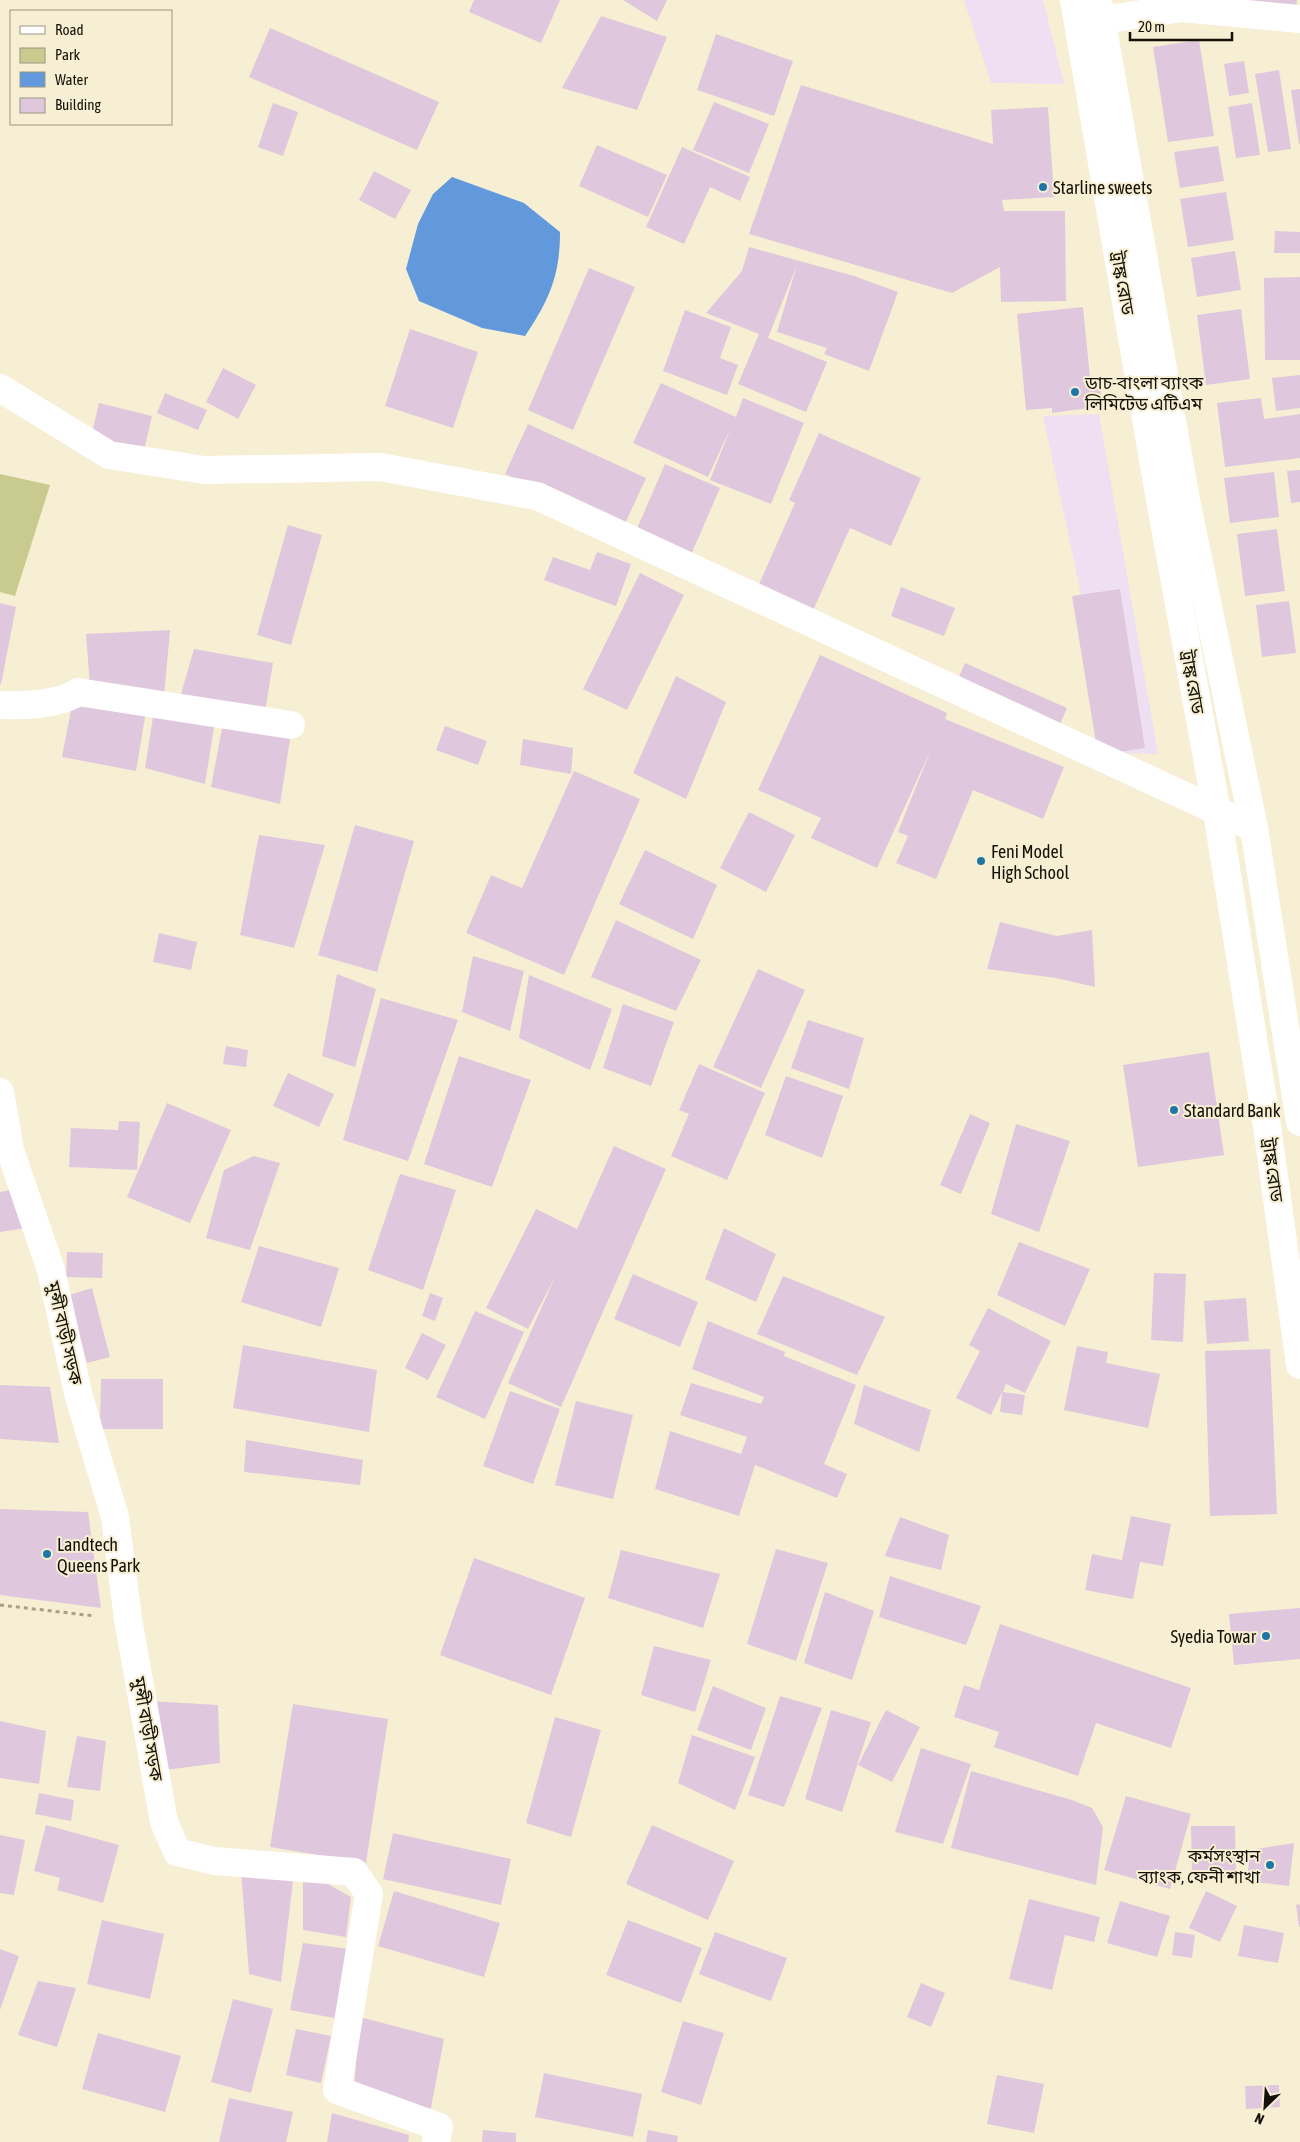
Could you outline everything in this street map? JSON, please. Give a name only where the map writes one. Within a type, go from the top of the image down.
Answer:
[{"type":"street","name":"ট্রাঙ্ক রোড","points":[[1074,0],[1161,506],[1217,812],[1267,1126],[1300,1365]]},
{"type":"street","points":[[1100,10],[1182,8],[1300,19]]},
{"type":"street","name":"ট্রাঙ্ক রোড","points":[[1100,10],[1186,500],[1254,828],[1300,1122]]},
{"type":"street","points":[[0,388],[109,455],[204,470],[380,467],[537,496],[1254,828]]},
{"type":"street","points":[[0,704],[20,706],[69,698],[78,692],[291,725]]},
{"type":"street","name":"মুন্সী বাড়ী সড়ক","points":[[0,1092],[10,1150],[51,1270],[79,1397],[115,1518],[128,1620],[164,1822],[176,1852],[214,1861],[354,1872],[369,1894],[337,2090],[439,2127],[436,2142]]},
{"type":"path","points":[[0,1605],[128,1620]]},
{"type":"shaded area","points":[[964,0],[1043,0],[1064,84],[991,83]]},
{"type":"shaded area","points":[[1099,414],[1158,754],[1115,753],[1043,416]]},
{"type":"green space","points":[[0,474],[50,485],[15,596],[0,592]]},
{"type":"water","points":[[452,177],[524,203],[560,232],[558,262],[552,287],[541,311],[525,336],[482,328],[419,301],[406,269],[418,224],[433,194]]},
{"type":"building","points":[[474,0],[560,0],[541,43],[469,12]]},
{"type":"building","points":[[623,0],[667,0],[657,21]]},
{"type":"building","points":[[1230,0],[1297,0],[1296,7]]},
{"type":"building","points":[[601,16],[667,37],[637,110],[562,88]]},
{"type":"building","points":[[270,28],[439,102],[417,150],[249,77]]},
{"type":"building","points":[[716,34],[793,61],[774,116],[697,90]]},
{"type":"building","points":[[1199,40],[1214,136],[1168,142],[1153,47]]},
{"type":"building","points":[[1244,61],[1249,93],[1229,96],[1224,64]]},
{"type":"building","points":[[1279,70],[1291,149],[1268,152],[1255,74]]},
{"type":"building","points":[[801,85],[993,144],[991,110],[1048,107],[1054,197],[1002,200],[1004,211],[1065,211],[1066,301],[1001,302],[1000,267],[952,293],[749,234]]},
{"type":"building","points":[[1300,89],[1300,144],[1299,144],[1291,90]]},
{"type":"building","points":[[714,102],[769,124],[749,173],[693,150]]},
{"type":"building","points":[[273,103],[298,112],[283,156],[258,147]]},
{"type":"building","points":[[1252,103],[1260,155],[1236,158],[1228,107]]},
{"type":"building","points":[[597,145],[667,175],[648,217],[579,186]]},
{"type":"building","points":[[1218,146],[1224,181],[1180,188],[1174,152]]},
{"type":"building","points":[[682,147],[750,177],[740,201],[710,187],[684,244],[646,227]]},
{"type":"building","points":[[374,171],[411,190],[395,219],[359,200]]},
{"type":"building","points":[[1226,192],[1234,240],[1188,247],[1180,199]]},
{"type":"building","points":[[1275,231],[1300,232],[1300,253],[1274,253]]},
{"type":"building","points":[[749,247],[854,276],[898,292],[869,371],[824,354],[827,348],[777,332],[797,265],[768,338],[827,362],[806,412],[738,384],[759,334],[706,313],[742,271]]},
{"type":"building","points":[[1235,251],[1241,290],[1197,297],[1191,258]]},
{"type":"building","points":[[589,268],[635,287],[573,430],[528,410]]},
{"type":"building","points":[[1300,277],[1300,360],[1265,360],[1264,278]]},
{"type":"building","points":[[1083,307],[1090,377],[1098,378],[1103,406],[1052,413],[1052,408],[1026,410],[1017,314]]},
{"type":"building","points":[[1241,309],[1250,379],[1206,385],[1197,315]]},
{"type":"building","points":[[685,310],[731,327],[720,358],[738,365],[727,395],[663,371]]},
{"type":"building","points":[[410,329],[478,352],[453,428],[385,406]]},
{"type":"building","points":[[223,368],[256,385],[238,419],[206,402]]},
{"type":"building","points":[[1300,375],[1300,408],[1276,411],[1272,378]]},
{"type":"building","points":[[661,383],[736,417],[743,398],[804,423],[771,504],[710,480],[731,427],[708,477],[633,443]]},
{"type":"building","points":[[165,393],[207,410],[198,430],[157,413]]},
{"type":"building","points":[[1261,398],[1264,419],[1300,414],[1300,458],[1225,467],[1217,403]]},
{"type":"building","points":[[99,403],[152,416],[144,450],[91,437]]},
{"type":"building","points":[[528,424],[646,478],[623,528],[505,474]]},
{"type":"building","points":[[819,433],[921,478],[891,546],[850,528],[811,615],[756,591],[795,503],[789,500]]},
{"type":"building","points":[[665,464],[720,488],[690,557],[635,533]]},
{"type":"building","points":[[1300,470],[1300,502],[1291,503],[1287,471]]},
{"type":"building","points":[[1274,472],[1279,517],[1230,523],[1224,478]]},
{"type":"building","points":[[288,525],[322,535],[291,645],[257,635]]},
{"type":"building","points":[[1277,529],[1285,591],[1245,596],[1237,534]]},
{"type":"building","points":[[597,552],[631,564],[616,606],[544,580],[553,557],[590,570]]},
{"type":"building","points":[[640,573],[684,595],[627,710],[583,689]]},
{"type":"building","points":[[901,587],[955,608],[944,636],[891,616]]},
{"type":"building","points":[[1120,589],[1145,748],[1098,755],[1072,596]]},
{"type":"building","points":[[1289,601],[1296,653],[1262,657],[1256,605]]},
{"type":"building","points":[[0,603],[16,607],[1,684],[0,684]]},
{"type":"building","points":[[170,630],[164,697],[90,686],[86,634]]},
{"type":"building","points":[[194,649],[273,663],[264,718],[179,701]]},
{"type":"building","points":[[820,655],[947,713],[945,719],[1064,767],[1043,819],[973,790],[936,879],[896,863],[908,836],[898,832],[931,749],[877,868],[811,838],[821,818],[758,790]]},
{"type":"building","points":[[965,663],[1067,708],[1057,731],[955,686]]},
{"type":"building","points":[[676,676],[726,702],[686,799],[633,773]]},
{"type":"building","points":[[72,705],[146,711],[136,771],[62,757]]},
{"type":"building","points":[[153,717],[214,727],[205,784],[145,768]]},
{"type":"building","points":[[224,718],[291,733],[280,804],[211,787]]},
{"type":"building","points":[[445,726],[487,741],[478,765],[436,750]]},
{"type":"building","points":[[523,739],[573,748],[571,774],[520,765]]},
{"type":"building","points":[[574,771],[640,799],[564,975],[466,933],[491,875],[522,888]]},
{"type":"building","points":[[749,812],[795,835],[766,892],[720,868]]},
{"type":"building","points":[[355,825],[414,841],[377,972],[318,955]]},
{"type":"building","points":[[259,835],[325,845],[294,948],[240,935]]},
{"type":"building","points":[[645,850],[717,885],[693,939],[619,904]]},
{"type":"building","points":[[616,920],[701,960],[676,1011],[591,977]]},
{"type":"building","points":[[1000,922],[1057,936],[1092,930],[1095,987],[1056,978],[987,969]]},
{"type":"building","points":[[159,933],[197,942],[191,970],[153,962]]},
{"type":"building","points":[[473,956],[524,971],[510,1031],[462,1012]]},
{"type":"building","points":[[758,969],[805,990],[761,1088],[713,1067]]},
{"type":"building","points":[[337,974],[376,989],[355,1067],[322,1056]]},
{"type":"building","points":[[529,975],[612,1009],[590,1070],[519,1038]]},
{"type":"building","points":[[381,998],[458,1020],[408,1161],[343,1140]]},
{"type":"building","points":[[623,1004],[674,1022],[651,1086],[603,1068]]},
{"type":"building","points":[[808,1020],[864,1038],[849,1089],[791,1068]]},
{"type":"building","points":[[226,1046],[248,1050],[246,1067],[223,1064]]},
{"type":"building","name":"Standard Bank","points":[[1209,1052],[1224,1155],[1138,1167],[1123,1065]]},
{"type":"building","points":[[459,1056],[531,1080],[492,1187],[424,1164]]},
{"type":"building","points":[[699,1064],[765,1093],[727,1180],[671,1156],[689,1114],[679,1110]]},
{"type":"building","points":[[288,1073],[334,1094],[319,1127],[273,1106]]},
{"type":"building","points":[[786,1076],[843,1096],[822,1158],[765,1135]]},
{"type":"building","points":[[167,1103],[231,1130],[190,1223],[127,1197]]},
{"type":"building","points":[[970,1114],[990,1123],[961,1194],[940,1185]]},
{"type":"building","points":[[119,1121],[140,1122],[137,1170],[69,1167],[71,1128],[118,1130]]},
{"type":"building","points":[[1016,1124],[1070,1141],[1039,1232],[991,1214]]},
{"type":"building","points":[[614,1146],[666,1169],[561,1407],[508,1383],[556,1275],[528,1329],[486,1308],[536,1209],[577,1229]]},
{"type":"building","points":[[254,1156],[280,1163],[250,1250],[206,1238],[224,1170]]},
{"type":"building","points":[[400,1174],[456,1190],[423,1290],[368,1270]]},
{"type":"building","points":[[14,1189],[27,1228],[0,1232],[0,1192]]},
{"type":"building","points":[[724,1228],[776,1254],[756,1302],[705,1279]]},
{"type":"building","points":[[1019,1242],[1090,1269],[1065,1326],[997,1295]]},
{"type":"building","points":[[259,1246],[339,1268],[321,1327],[241,1302]]},
{"type":"building","points":[[67,1252],[103,1253],[102,1278],[66,1277]]},
{"type":"building","points":[[1154,1273],[1186,1274],[1183,1342],[1151,1340]]},
{"type":"building","points":[[633,1274],[698,1302],[680,1347],[614,1319]]},
{"type":"building","points":[[783,1276],[885,1317],[857,1375],[757,1334]]},
{"type":"building","points":[[92,1288],[110,1357],[87,1363],[69,1295]]},
{"type":"building","points":[[430,1293],[443,1298],[435,1321],[422,1316]]},
{"type":"building","points":[[1246,1298],[1249,1341],[1207,1344],[1204,1301]]},
{"type":"building","points":[[988,1308],[1051,1341],[1025,1393],[1006,1384],[1003,1392],[1025,1395],[1022,1415],[1000,1412],[1002,1392],[991,1415],[956,1398],[980,1351],[969,1345]]},
{"type":"building","points":[[475,1311],[524,1332],[485,1419],[436,1397]]},
{"type":"building","points":[[708,1321],[785,1352],[784,1356],[856,1385],[824,1464],[847,1474],[837,1498],[755,1465],[739,1516],[655,1489],[670,1431],[741,1454],[747,1437],[680,1415],[691,1383],[761,1404],[764,1397],[692,1369]]},
{"type":"building","points":[[422,1333],[446,1345],[428,1380],[405,1368]]},
{"type":"building","points":[[243,1345],[377,1370],[369,1432],[233,1408]]},
{"type":"building","points":[[1077,1346],[1108,1352],[1106,1363],[1160,1374],[1148,1428],[1064,1410]]},
{"type":"building","points":[[1270,1349],[1277,1514],[1210,1516],[1205,1351]]},
{"type":"building","points":[[101,1379],[163,1379],[163,1429],[100,1429]]},
{"type":"building","points":[[0,1385],[50,1387],[59,1443],[0,1439]]},
{"type":"building","points":[[864,1385],[931,1410],[919,1452],[854,1424]]},
{"type":"building","points":[[510,1391],[560,1409],[533,1484],[483,1466]]},
{"type":"building","points":[[576,1401],[633,1415],[613,1499],[555,1485]]},
{"type":"building","points":[[246,1440],[363,1460],[360,1485],[244,1472]]},
{"type":"building","name":"Landtech Queens Park","points":[[0,1509],[88,1512],[101,1608],[0,1595]]},
{"type":"building","points":[[1131,1516],[1171,1524],[1163,1566],[1140,1562],[1133,1599],[1085,1590],[1092,1554],[1122,1560]]},
{"type":"building","points":[[900,1517],[949,1535],[941,1570],[885,1556]]},
{"type":"building","points":[[776,1549],[828,1563],[796,1661],[747,1644]]},
{"type":"building","points":[[621,1550],[720,1574],[703,1628],[608,1598]]},
{"type":"building","points":[[474,1558],[585,1598],[551,1695],[440,1655]]},
{"type":"building","points":[[890,1576],[981,1606],[966,1645],[879,1617]]},
{"type":"building","points":[[825,1592],[874,1611],[852,1680],[804,1663]]},
{"type":"building","name":"Syedia Towar","points":[[1300,1608],[1300,1659],[1234,1665],[1229,1614]]},
{"type":"building","points":[[1000,1624],[1191,1688],[1171,1748],[1096,1723],[1078,1776],[994,1747],[999,1732],[954,1717],[964,1685],[979,1690]]},
{"type":"building","points":[[654,1646],[711,1660],[695,1712],[641,1695]]},
{"type":"building","points":[[713,1686],[766,1708],[751,1750],[697,1730]]},
{"type":"building","points":[[780,1696],[822,1708],[784,1807],[748,1795]]},
{"type":"building","points":[[150,1701],[218,1705],[220,1763],[165,1770]]},
{"type":"building","points":[[293,1704],[388,1719],[366,1863],[270,1847]]},
{"type":"building","points":[[831,1710],[871,1722],[842,1812],[805,1799]]},
{"type":"building","points":[[886,1710],[920,1727],[892,1782],[858,1765]]},
{"type":"building","points":[[555,1717],[601,1730],[571,1837],[526,1823]]},
{"type":"building","points":[[0,1721],[46,1731],[39,1784],[0,1778]]},
{"type":"building","points":[[692,1735],[755,1757],[735,1810],[678,1783]]},
{"type":"building","points":[[77,1736],[106,1741],[100,1791],[67,1787]]},
{"type":"building","points":[[921,1748],[971,1764],[943,1844],[895,1832]]},
{"type":"building","points":[[971,1771],[1072,1800],[1092,1808],[1103,1827],[1096,1885],[951,1848]]},
{"type":"building","points":[[39,1793],[74,1800],[71,1821],[35,1814]]},
{"type":"building","points":[[1126,1796],[1191,1814],[1170,1889],[1104,1870]]},
{"type":"building","points":[[46,1825],[119,1845],[103,1903],[57,1890],[60,1878],[34,1871]]},
{"type":"building","points":[[652,1825],[734,1861],[708,1920],[626,1884]]},
{"type":"building","points":[[1191,1826],[1235,1826],[1236,1877],[1192,1877]]},
{"type":"building","points":[[393,1833],[511,1859],[501,1905],[383,1879]]},
{"type":"building","points":[[0,1835],[25,1840],[14,1895],[0,1893]]},
{"type":"building","name":"কর্মসংস্থান ব্যাংক, ফেনী শাখা","points":[[1294,1843],[1289,1886],[1247,1881],[1250,1850]]},
{"type":"building","points":[[241,1871],[293,1881],[281,1982],[249,1974]]},
{"type":"building","points":[[303,1882],[326,1883],[351,1897],[346,1937],[303,1930]]},
{"type":"building","points":[[394,1891],[500,1923],[484,1977],[378,1946]]},
{"type":"building","points":[[1206,1891],[1237,1906],[1220,1942],[1189,1928]]},
{"type":"building","points":[[1029,1899],[1100,1917],[1094,1942],[1065,1935],[1052,1990],[1009,1979]]},
{"type":"building","points":[[1120,1901],[1170,1916],[1157,1957],[1107,1943]]},
{"type":"building","points":[[1300,1904],[1300,1927],[1299,1927],[1296,1905]]},
{"type":"building","points":[[102,1920],[164,1934],[150,1999],[87,1984]]},
{"type":"building","points":[[628,1920],[702,1948],[681,2003],[606,1975]]},
{"type":"building","points":[[1244,1925],[1284,1933],[1278,1963],[1238,1956]]},
{"type":"building","points":[[715,1932],[787,1958],[771,2001],[699,1974]]},
{"type":"building","points":[[1175,1932],[1195,1935],[1192,1958],[1172,1955]]},
{"type":"building","points":[[303,1943],[349,1949],[340,2019],[290,2010]]},
{"type":"building","points":[[0,1949],[19,1956],[0,2010]]},
{"type":"building","points":[[38,1981],[76,1988],[57,2047],[18,2035]]},
{"type":"building","points":[[921,1983],[945,1993],[931,2027],[907,2017]]},
{"type":"building","points":[[233,1999],[273,2009],[251,2093],[211,2082]]},
{"type":"building","points":[[360,2017],[444,2039],[430,2113],[354,2088]]},
{"type":"building","points":[[683,2021],[724,2033],[701,2105],[661,2092]]},
{"type":"building","points":[[296,2029],[331,2036],[321,2083],[286,2075]]},
{"type":"building","points":[[98,2033],[181,2056],[165,2112],[82,2089]]},
{"type":"building","points":[[544,2073],[642,2094],[633,2137],[535,2117]]},
{"type":"building","points":[[997,2075],[1044,2084],[1034,2133],[987,2124]]},
{"type":"building","points":[[1279,2085],[1280,2107],[1246,2109],[1245,2086]]},
{"type":"building","points":[[229,2098],[293,2112],[286,2142],[219,2142]]},
{"type":"building","points":[[332,2113],[409,2135],[408,2142],[327,2142]]},
{"type":"building","points":[[483,2130],[516,2133],[516,2142],[482,2142]]},
{"type":"building","points":[[648,2130],[678,2136],[677,2142],[646,2142]]},
{"type":"place","name":"Starline sweets","points":[[1043,187]]},
{"type":"place","name":"ডাচ-বাংলা ব্যাংক লিমিটেড এটিএম","points":[[1075,392]]},
{"type":"place","name":"Feni Model High School","points":[[981,861]]},
{"type":"place","name":"Standard Bank","points":[[1174,1110]]},
{"type":"place","name":"Landtech Queens Park","points":[[47,1554]]},
{"type":"place","name":"Syedia Towar","points":[[1266,1636]]},
{"type":"place","name":"কর্মসংস্থান ব্যাংক, ফেনী শাখা","points":[[1270,1865]]}]
